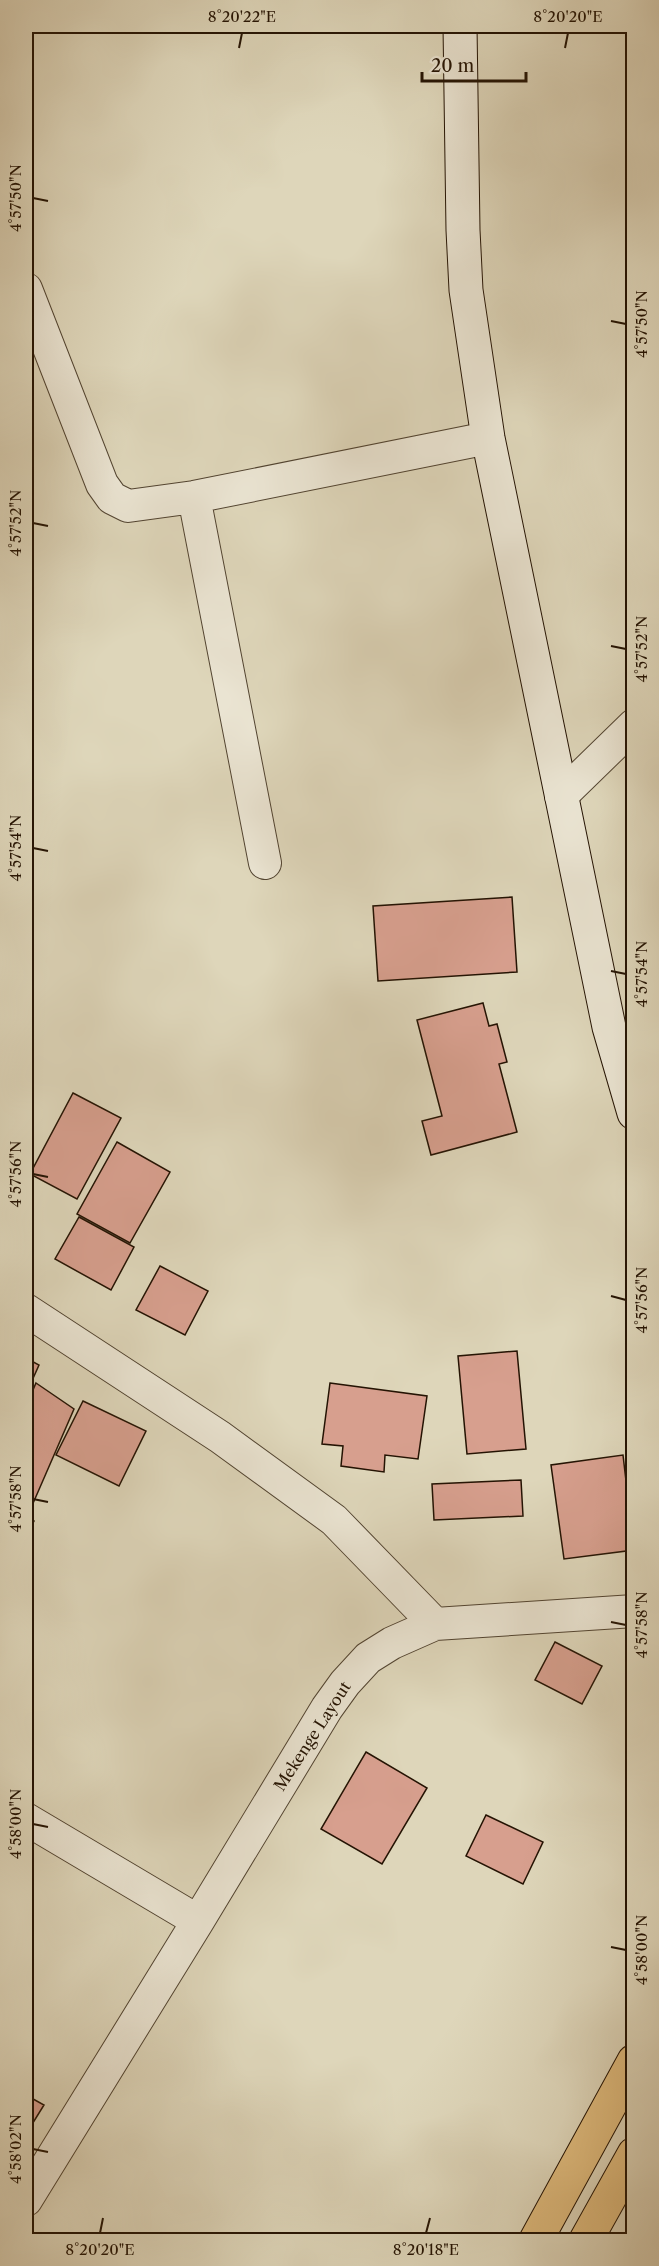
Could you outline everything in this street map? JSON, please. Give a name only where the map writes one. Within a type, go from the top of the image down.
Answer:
[{"type":"highway","points":[[536,2241],[633,2061]]},
{"type":"highway","points":[[586,2241],[633,2154]]},
{"type":"street","points":[[460,26],[465,270],[488,438],[609,1027],[633,1113]]},
{"type":"street","points":[[26,289],[102,484],[112,498],[128,506],[194,497],[488,438]]},
{"type":"street","points":[[194,497],[265,863]]},
{"type":"street","points":[[561,796],[633,725]]},
{"type":"street","points":[[26,1311],[220,1437],[334,1521],[435,1624],[633,1611]]},
{"type":"street","name":"Mekenge Layout","points":[[26,2200],[327,1708],[345,1683],[368,1658],[392,1643],[435,1624]]},
{"type":"street","points":[[26,1819],[198,1921]]},
{"type":"building","points":[[512,897],[517,972],[378,981],[373,906]]},
{"type":"building","points":[[483,1003],[489,1026],[497,1024],[507,1062],[499,1064],[517,1132],[431,1155],[422,1121],[442,1116],[417,1020]]},
{"type":"building","points":[[73,1093],[121,1118],[77,1199],[30,1174]]},
{"type":"building","points":[[117,1142],[170,1172],[130,1243],[77,1214]]},
{"type":"building","points":[[79,1217],[134,1247],[111,1290],[55,1259]]},
{"type":"building","points":[[160,1266],[208,1291],[185,1335],[136,1310]]},
{"type":"building","points":[[517,1351],[526,1449],[467,1454],[458,1356]]},
{"type":"building","points":[[26,1358],[39,1365],[26,1394]]},
{"type":"building","points":[[36,1383],[74,1409],[31,1508],[26,1505],[26,1406]]},
{"type":"building","points":[[330,1383],[427,1396],[418,1459],[385,1455],[384,1472],[341,1466],[343,1446],[322,1444]]},
{"type":"building","points":[[83,1401],[146,1431],[119,1486],[56,1455]]},
{"type":"building","points":[[623,1455],[634,1550],[564,1559],[551,1465]]},
{"type":"building","points":[[521,1480],[523,1516],[434,1520],[432,1484]]},
{"type":"building","points":[[26,1516],[34,1521],[26,1536]]},
{"type":"building","points":[[555,1642],[602,1666],[582,1704],[535,1680]]},
{"type":"building","points":[[366,1752],[427,1788],[382,1864],[321,1829]]},
{"type":"building","points":[[486,1815],[543,1842],[523,1884],[466,1856]]},
{"type":"building","points":[[26,2095],[44,2105],[26,2134]]}]
